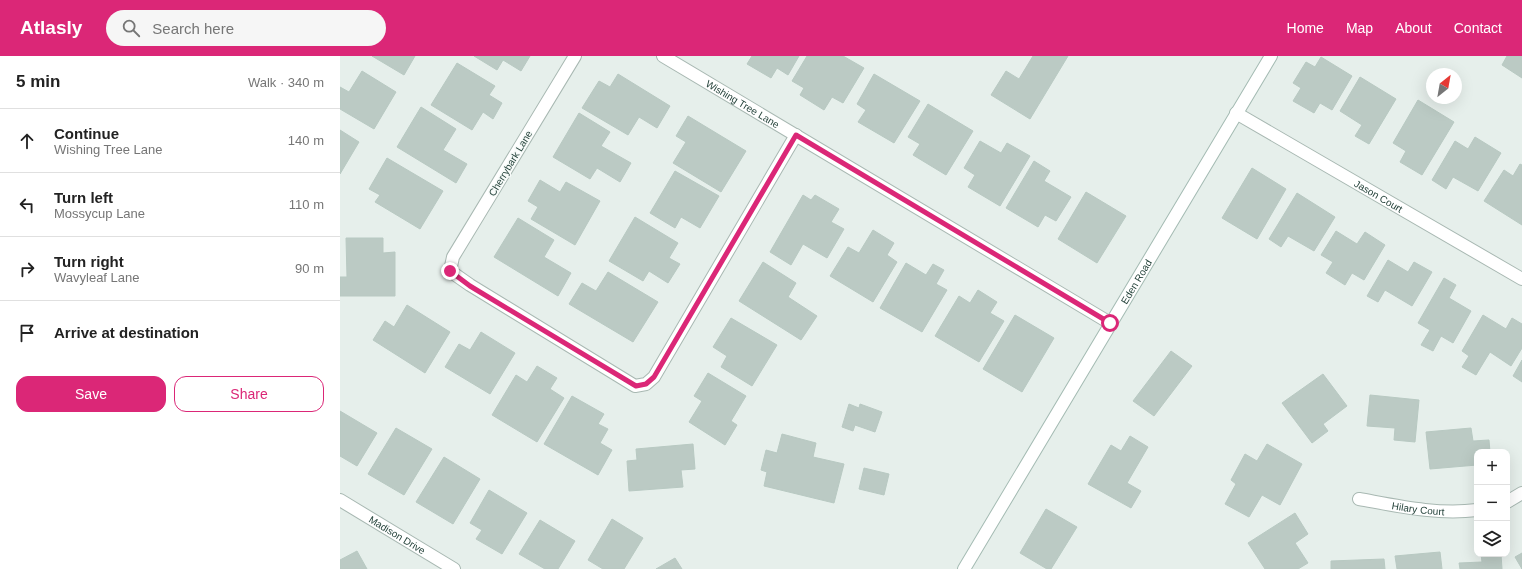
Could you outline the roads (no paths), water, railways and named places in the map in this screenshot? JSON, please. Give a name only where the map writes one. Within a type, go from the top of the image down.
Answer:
[{"type":"street","name":"Cherrybark Lane","points":[[575,56],[453,257],[450,271],[470,286],[636,386],[646,384],[654,377],[796,135]]},
{"type":"street","name":"Wishing Tree Lane","points":[[663,56],[1110,323]]},
{"type":"street","name":"Eden Road","points":[[964,569],[1270,56]]},
{"type":"street","name":"Jason Court","points":[[1236,113],[1522,279]]},
{"type":"street","points":[[1510,500],[1522,493]]},
{"type":"street","name":"Hilary Court","points":[[1359,499],[1433,512],[1474,510]]},
{"type":"street","name":"Madison Drive","points":[[340,500],[454,569]]}]
